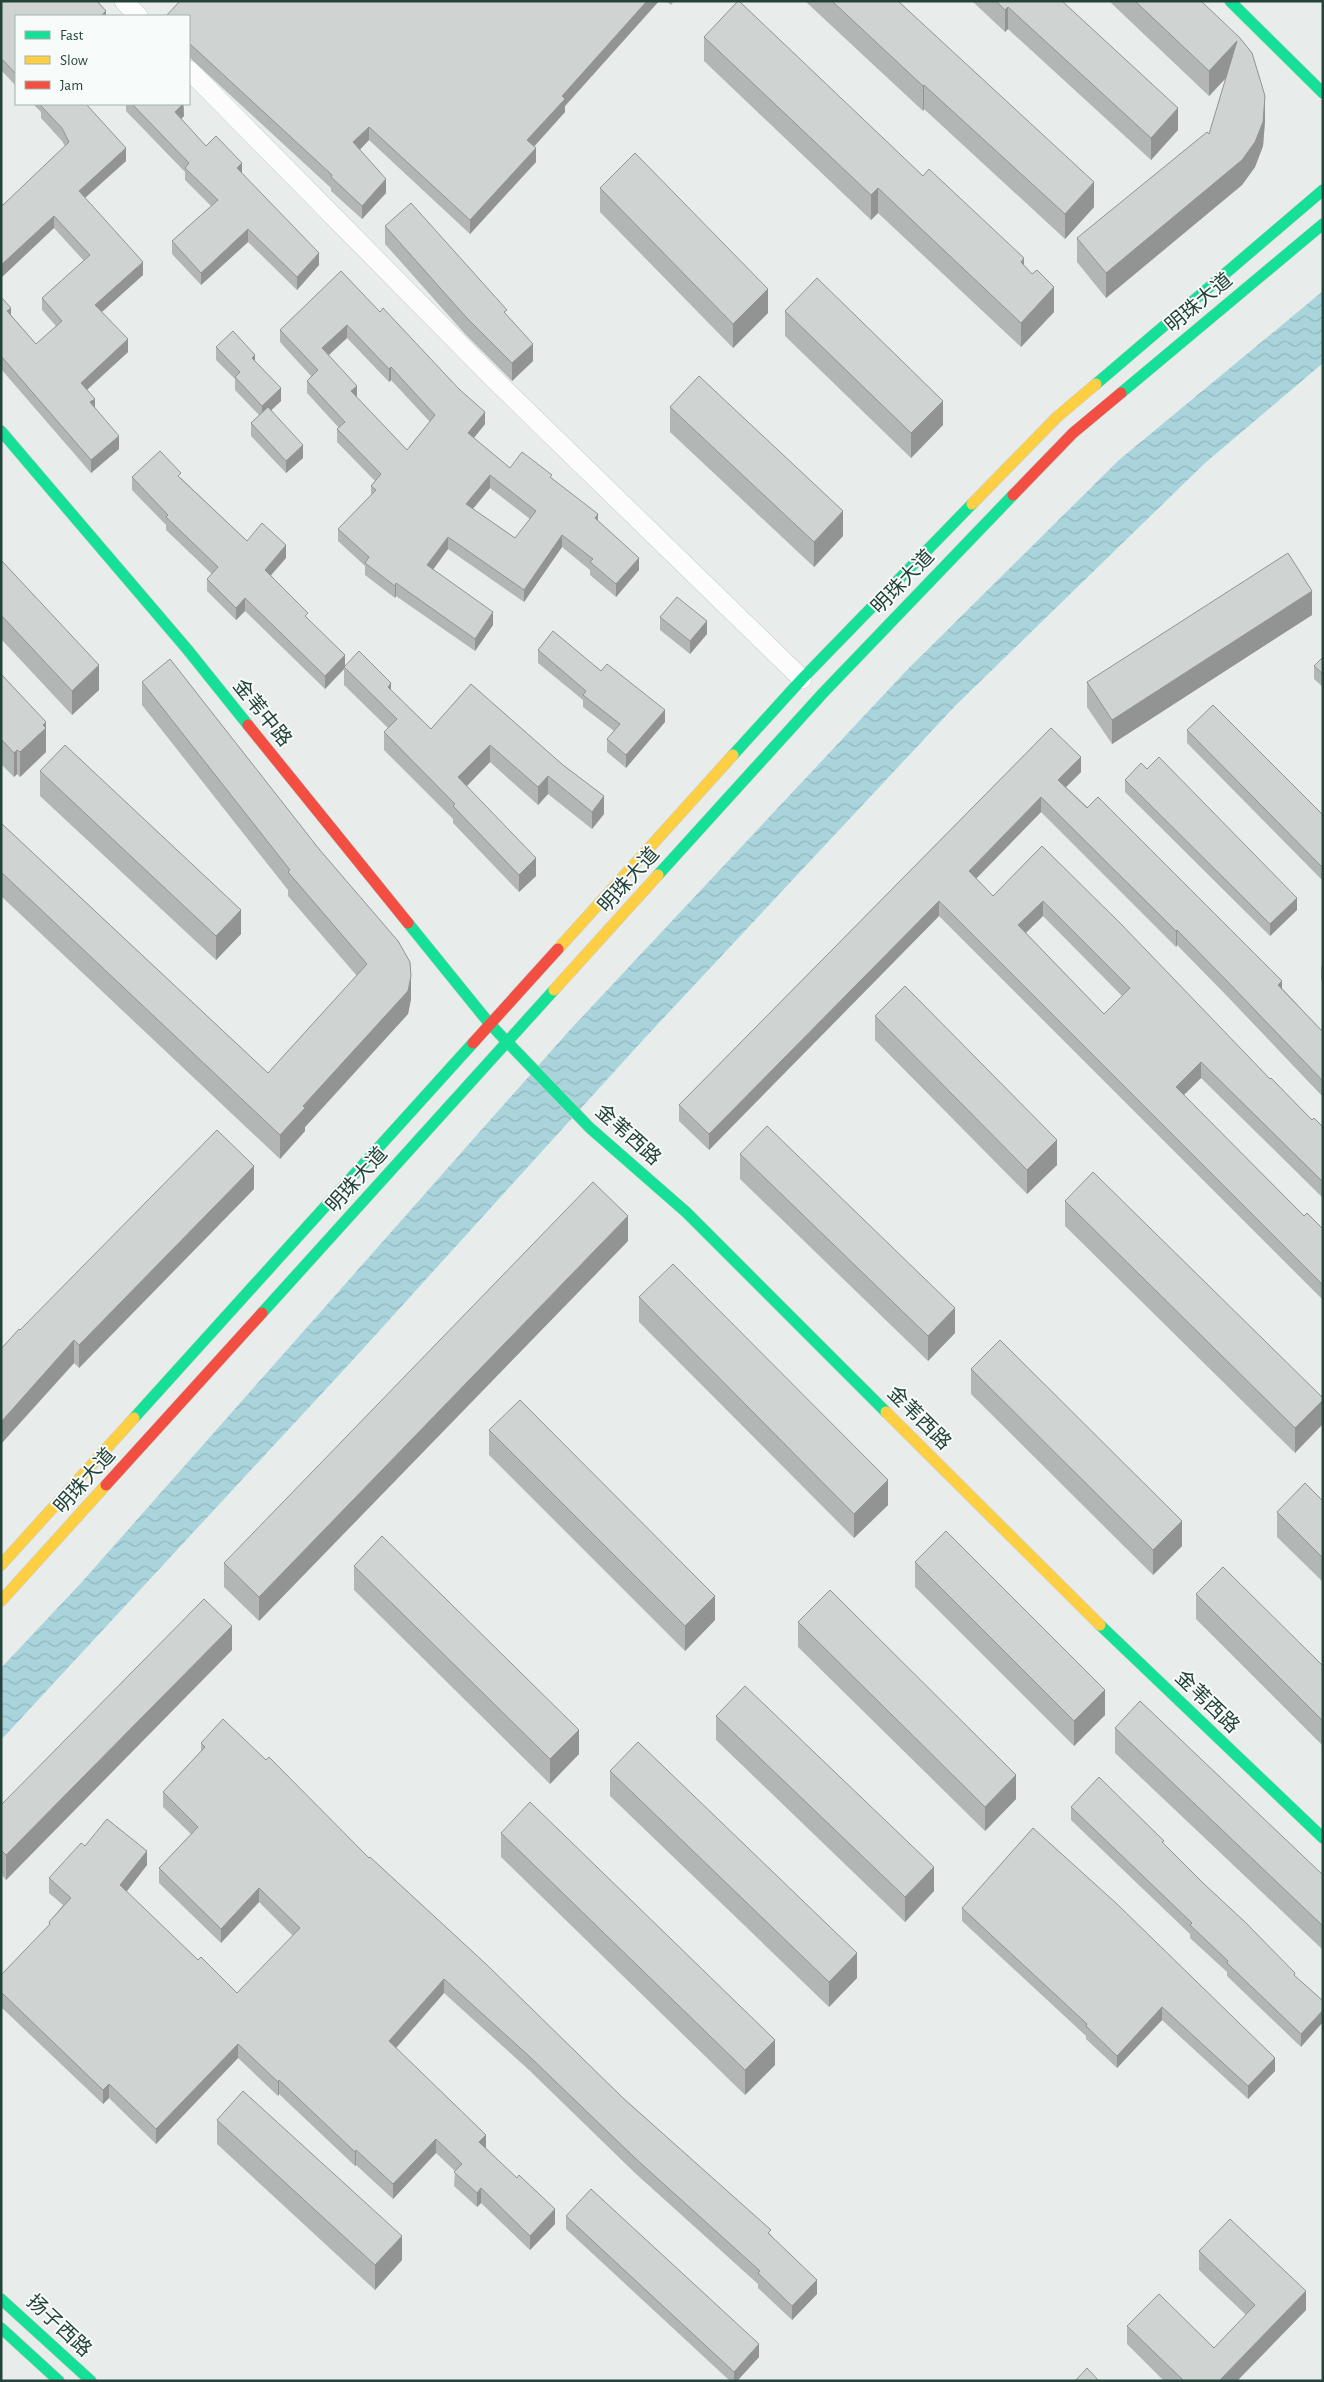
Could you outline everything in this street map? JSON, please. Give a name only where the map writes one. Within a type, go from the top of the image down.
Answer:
[{"type":"main road","points":[[1230,1],[1323,93]]},
{"type":"main road","name":"明珠大道","points":[[1,1565],[802,679],[1057,417],[1323,190]]},
{"type":"main road","name":"明珠大道","points":[[1,1601],[823,693],[1073,433],[1323,224]]},
{"type":"main road","name":"金苇中路","points":[[1,431],[186,649],[489,1024]]},
{"type":"main road","name":"金苇西路","points":[[489,1024],[590,1128],[686,1212],[1110,1635],[1323,1838]]},
{"type":"main road","name":"扬子西路","points":[[1,2298],[91,2381]]},
{"type":"main road","name":"扬子西路","points":[[1,2328],[59,2381]]},
{"type":"street","points":[[124,1],[137,15]]},
{"type":"street","points":[[190,71],[494,379],[802,679]]},
{"type":"water","points":[[1323,291],[1323,363],[1205,463],[956,705],[642,1041],[351,1362],[1,1740],[1,1668],[81,1583],[568,1032],[906,671],[1119,460]]},
{"type":"building","points":[[1,1],[97,1],[106,11],[102,15],[15,15],[15,73],[1,58]]},
{"type":"building","points":[[180,1],[647,1],[562,96],[565,99],[527,140],[536,148],[470,220],[369,127],[353,142],[386,179],[362,206],[331,177],[332,175],[190,44],[190,15],[167,15]]},
{"type":"building","points":[[738,1],[923,176],[929,169],[1024,258],[1021,262],[1032,274],[1037,270],[1054,287],[1021,323],[878,188],[871,195],[704,37]]},
{"type":"building","points":[[832,1],[898,1],[1094,182],[1065,214]]},
{"type":"building","points":[[996,1],[1062,1],[1178,108],[1151,138],[1008,7],[1005,10]]},
{"type":"building","points":[[1135,1],[1201,1],[1240,38],[1252,53],[1265,96],[1263,122],[1255,142],[1242,160],[1106,273],[1077,238],[1207,132],[1209,134],[1237,41],[1209,71]]},
{"type":"building","points":[[87,105],[126,148],[79,191],[143,262],[95,305],[128,339],[81,383],[95,399],[90,402],[119,436],[91,460],[1,356],[1,297],[11,308],[7,311],[36,344],[62,321],[42,298],[90,255],[54,216],[1,265],[1,203],[3,205],[69,142],[62,128],[41,106]]},
{"type":"building","points":[[133,105],[182,105],[175,112],[206,146],[216,136],[242,163],[237,168],[319,253],[297,277],[248,229],[201,273],[172,241],[218,200],[185,168],[189,163]]},
{"type":"building","points":[[635,153],[768,289],[733,324],[600,188]]},
{"type":"building","points":[[411,203],[507,310],[504,312],[533,344],[512,363],[466,317],[385,226]]},
{"type":"building","points":[[341,271],[380,312],[383,308],[459,389],[485,412],[468,433],[510,468],[522,452],[552,475],[550,477],[598,514],[595,518],[639,558],[616,584],[590,562],[593,559],[562,535],[524,590],[448,537],[427,565],[493,612],[475,639],[396,583],[395,586],[365,563],[369,557],[338,529],[376,490],[371,486],[381,474],[337,429],[345,422],[307,381],[318,370],[280,330]],"holes":[[[347,325],[389,369],[391,367],[435,415],[407,450],[351,391],[357,386],[322,348]],[[490,475],[536,511],[515,538],[466,504]]]},
{"type":"building","points":[[817,278],[943,401],[911,433],[785,311]]},
{"type":"building","points":[[233,331],[255,355],[252,358],[281,388],[262,406],[235,377],[240,372],[216,347]]},
{"type":"building","points":[[699,376],[843,511],[814,542],[670,407]]},
{"type":"building","points":[[268,407],[303,445],[286,461],[251,423]]},
{"type":"building","points":[[160,451],[181,473],[178,476],[247,541],[262,523],[286,545],[265,570],[308,613],[305,616],[345,655],[325,676],[245,598],[236,608],[207,579],[218,567],[166,517],[168,515],[132,477]]},
{"type":"building","points":[[1288,553],[1312,591],[1112,720],[1087,682]]},
{"type":"building","points":[[1,560],[99,665],[72,691],[1,615]]},
{"type":"building","points":[[677,597],[707,621],[690,641],[660,617]]},
{"type":"building","points":[[553,631],[601,671],[607,664],[665,710],[626,755],[607,739],[620,724],[583,695],[586,691],[538,650]]},
{"type":"building","points":[[359,651],[391,683],[388,687],[431,729],[471,684],[563,765],[604,796],[592,812],[548,776],[538,787],[490,745],[458,777],[536,858],[519,875],[453,806],[455,804],[384,732],[397,719],[344,667]]},
{"type":"building","points":[[1323,657],[1323,674],[1314,666]]},
{"type":"building","points":[[170,659],[319,849],[398,941],[410,962],[411,976],[408,991],[303,1106],[305,1108],[280,1135],[1,872],[1,823],[268,1073],[367,964],[288,872],[290,870],[142,682]]},
{"type":"building","points":[[1,674],[46,722],[43,725],[46,728],[20,752],[17,750],[14,753],[1,739]]},
{"type":"building","points":[[1213,705],[1323,815],[1323,868],[1187,730]]},
{"type":"building","points":[[1051,728],[1081,757],[1058,780],[1087,808],[1098,797],[1282,981],[1278,985],[1323,1032],[1323,1081],[1177,930],[1041,797],[969,871],[993,896],[1042,846],[1121,924],[1270,1079],[1312,1120],[1314,1118],[1323,1127],[1323,1182],[1201,1062],[1176,1087],[1304,1216],[1307,1213],[1323,1229],[1323,1285],[939,901],[709,1134],[679,1105]],"holes":[[[1043,901],[1130,988],[1104,1014],[1018,925]]]},
{"type":"building","points":[[65,745],[241,910],[216,936],[40,771]]},
{"type":"building","points":[[1159,757],[1297,898],[1270,924],[1125,780],[1141,763],[1147,769]]},
{"type":"building","points":[[905,986],[1057,1140],[1027,1170],[875,1016]]},
{"type":"building","points":[[767,1126],[955,1308],[928,1336],[740,1154]]},
{"type":"building","points":[[217,1130],[254,1166],[79,1345],[74,1340],[1,1422],[1,1349]]},
{"type":"building","points":[[1093,1172],[1323,1398],[1295,1428],[1065,1201]]},
{"type":"building","points":[[593,1182],[628,1216],[259,1597],[224,1563]]},
{"type":"building","points":[[673,1264],[888,1480],[854,1514],[639,1297]]},
{"type":"building","points":[[1000,1340],[1182,1521],[1153,1550],[971,1369]]},
{"type":"building","points":[[520,1400],[715,1596],[685,1626],[489,1430]]},
{"type":"building","points":[[1305,1483],[1323,1501],[1323,1558],[1277,1512]]},
{"type":"building","points":[[946,1531],[1105,1690],[1074,1721],[915,1562]]},
{"type":"building","points":[[382,1536],[579,1730],[550,1759],[354,1566]]},
{"type":"building","points":[[1223,1567],[1323,1666],[1323,1721],[1196,1594]]},
{"type":"building","points":[[830,1590],[1016,1775],[985,1807],[798,1622]]},
{"type":"building","points":[[204,1599],[232,1626],[6,1855],[1,1850],[1,1805]]},
{"type":"building","points":[[745,1686],[934,1867],[905,1897],[716,1716]]},
{"type":"building","points":[[1140,1701],[1323,1875],[1323,1926],[1115,1728]]},
{"type":"building","points":[[223,1719],[266,1760],[269,1757],[369,1858],[487,1965],[623,2098],[771,2230],[768,2233],[817,2280],[792,2306],[758,2273],[760,2271],[635,2158],[529,2056],[444,1979],[389,2041],[486,2135],[479,2142],[517,2178],[519,2175],[555,2209],[530,2236],[481,2188],[477,2193],[454,2172],[462,2164],[436,2139],[393,2184],[356,2150],[355,2152],[238,2044],[156,2129],[109,2084],[103,2090],[1,1992],[1,1975],[50,1924],[49,1922],[71,1898],[49,1878],[81,1843],[85,1846],[107,1819],[147,1851],[120,1885],[198,1960],[201,1957],[237,1993],[300,1928],[259,1888],[221,1929],[159,1868],[198,1827],[163,1792],[205,1747],[201,1743]]},
{"type":"building","points":[[638,1742],[857,1953],[829,1982],[610,1771]]},
{"type":"building","points":[[1099,1777],[1164,1841],[1162,1842],[1203,1883],[1245,1922],[1295,1973],[1294,1975],[1323,2001],[1323,2010],[1301,2034],[1227,1963],[1228,1961],[1190,1925],[1192,1923],[1071,1807]]},
{"type":"building","points":[[530,1802],[775,2040],[745,2070],[501,1833]]},
{"type":"building","points":[[1033,1828],[1117,1904],[1275,2058],[1248,2086],[1162,2007],[1117,2056],[1086,2026],[1087,2024],[962,1908]]},
{"type":"building","points":[[243,2091],[402,2236],[375,2265],[217,2120]]},
{"type":"building","points":[[591,2189],[759,2344],[734,2372],[566,2216]]},
{"type":"building","points":[[1230,2219],[1306,2291],[1219,2381],[1182,2381],[1127,2326],[1159,2294],[1214,2348],[1255,2305],[1199,2251]]},
{"type":"building","points":[[1087,2368],[1099,2381],[1075,2381]]},
{"type":"traffic: fast","points":[[1230,1],[1323,93]]},
{"type":"traffic: fast","points":[[1096,384],[1323,190]]},
{"type":"traffic: fast","points":[[1121,393],[1323,224]]},
{"type":"traffic: fast","points":[[1,431],[187,649],[248,725]]},
{"type":"traffic: fast","points":[[658,875],[823,693],[1013,495]]},
{"type":"traffic: fast","points":[[733,755],[802,679],[972,504]]},
{"type":"traffic: fast","points":[[408,923],[489,1023],[590,1128],[686,1212],[886,1412]]},
{"type":"traffic: fast","points":[[262,1313],[554,990]]},
{"type":"traffic: fast","points":[[134,1418],[473,1043]]},
{"type":"traffic: fast","points":[[1100,1625],[1323,1838]]},
{"type":"traffic: fast","points":[[1,2299],[91,2381]]},
{"type":"traffic: fast","points":[[1,2328],[59,2381]]},
{"type":"traffic: slow","points":[[972,504],[1057,417],[1096,384]]},
{"type":"traffic: slow","points":[[558,949],[733,755]]},
{"type":"traffic: slow","points":[[554,990],[658,875]]},
{"type":"traffic: slow","points":[[886,1412],[1100,1625]]},
{"type":"traffic: slow","points":[[1,1565],[134,1418]]},
{"type":"traffic: slow","points":[[1,1601],[106,1485]]},
{"type":"traffic: jam","points":[[1013,495],[1073,433],[1121,393]]},
{"type":"traffic: jam","points":[[248,725],[408,923]]},
{"type":"traffic: jam","points":[[473,1043],[558,949]]},
{"type":"traffic: jam","points":[[106,1485],[262,1313]]}]
